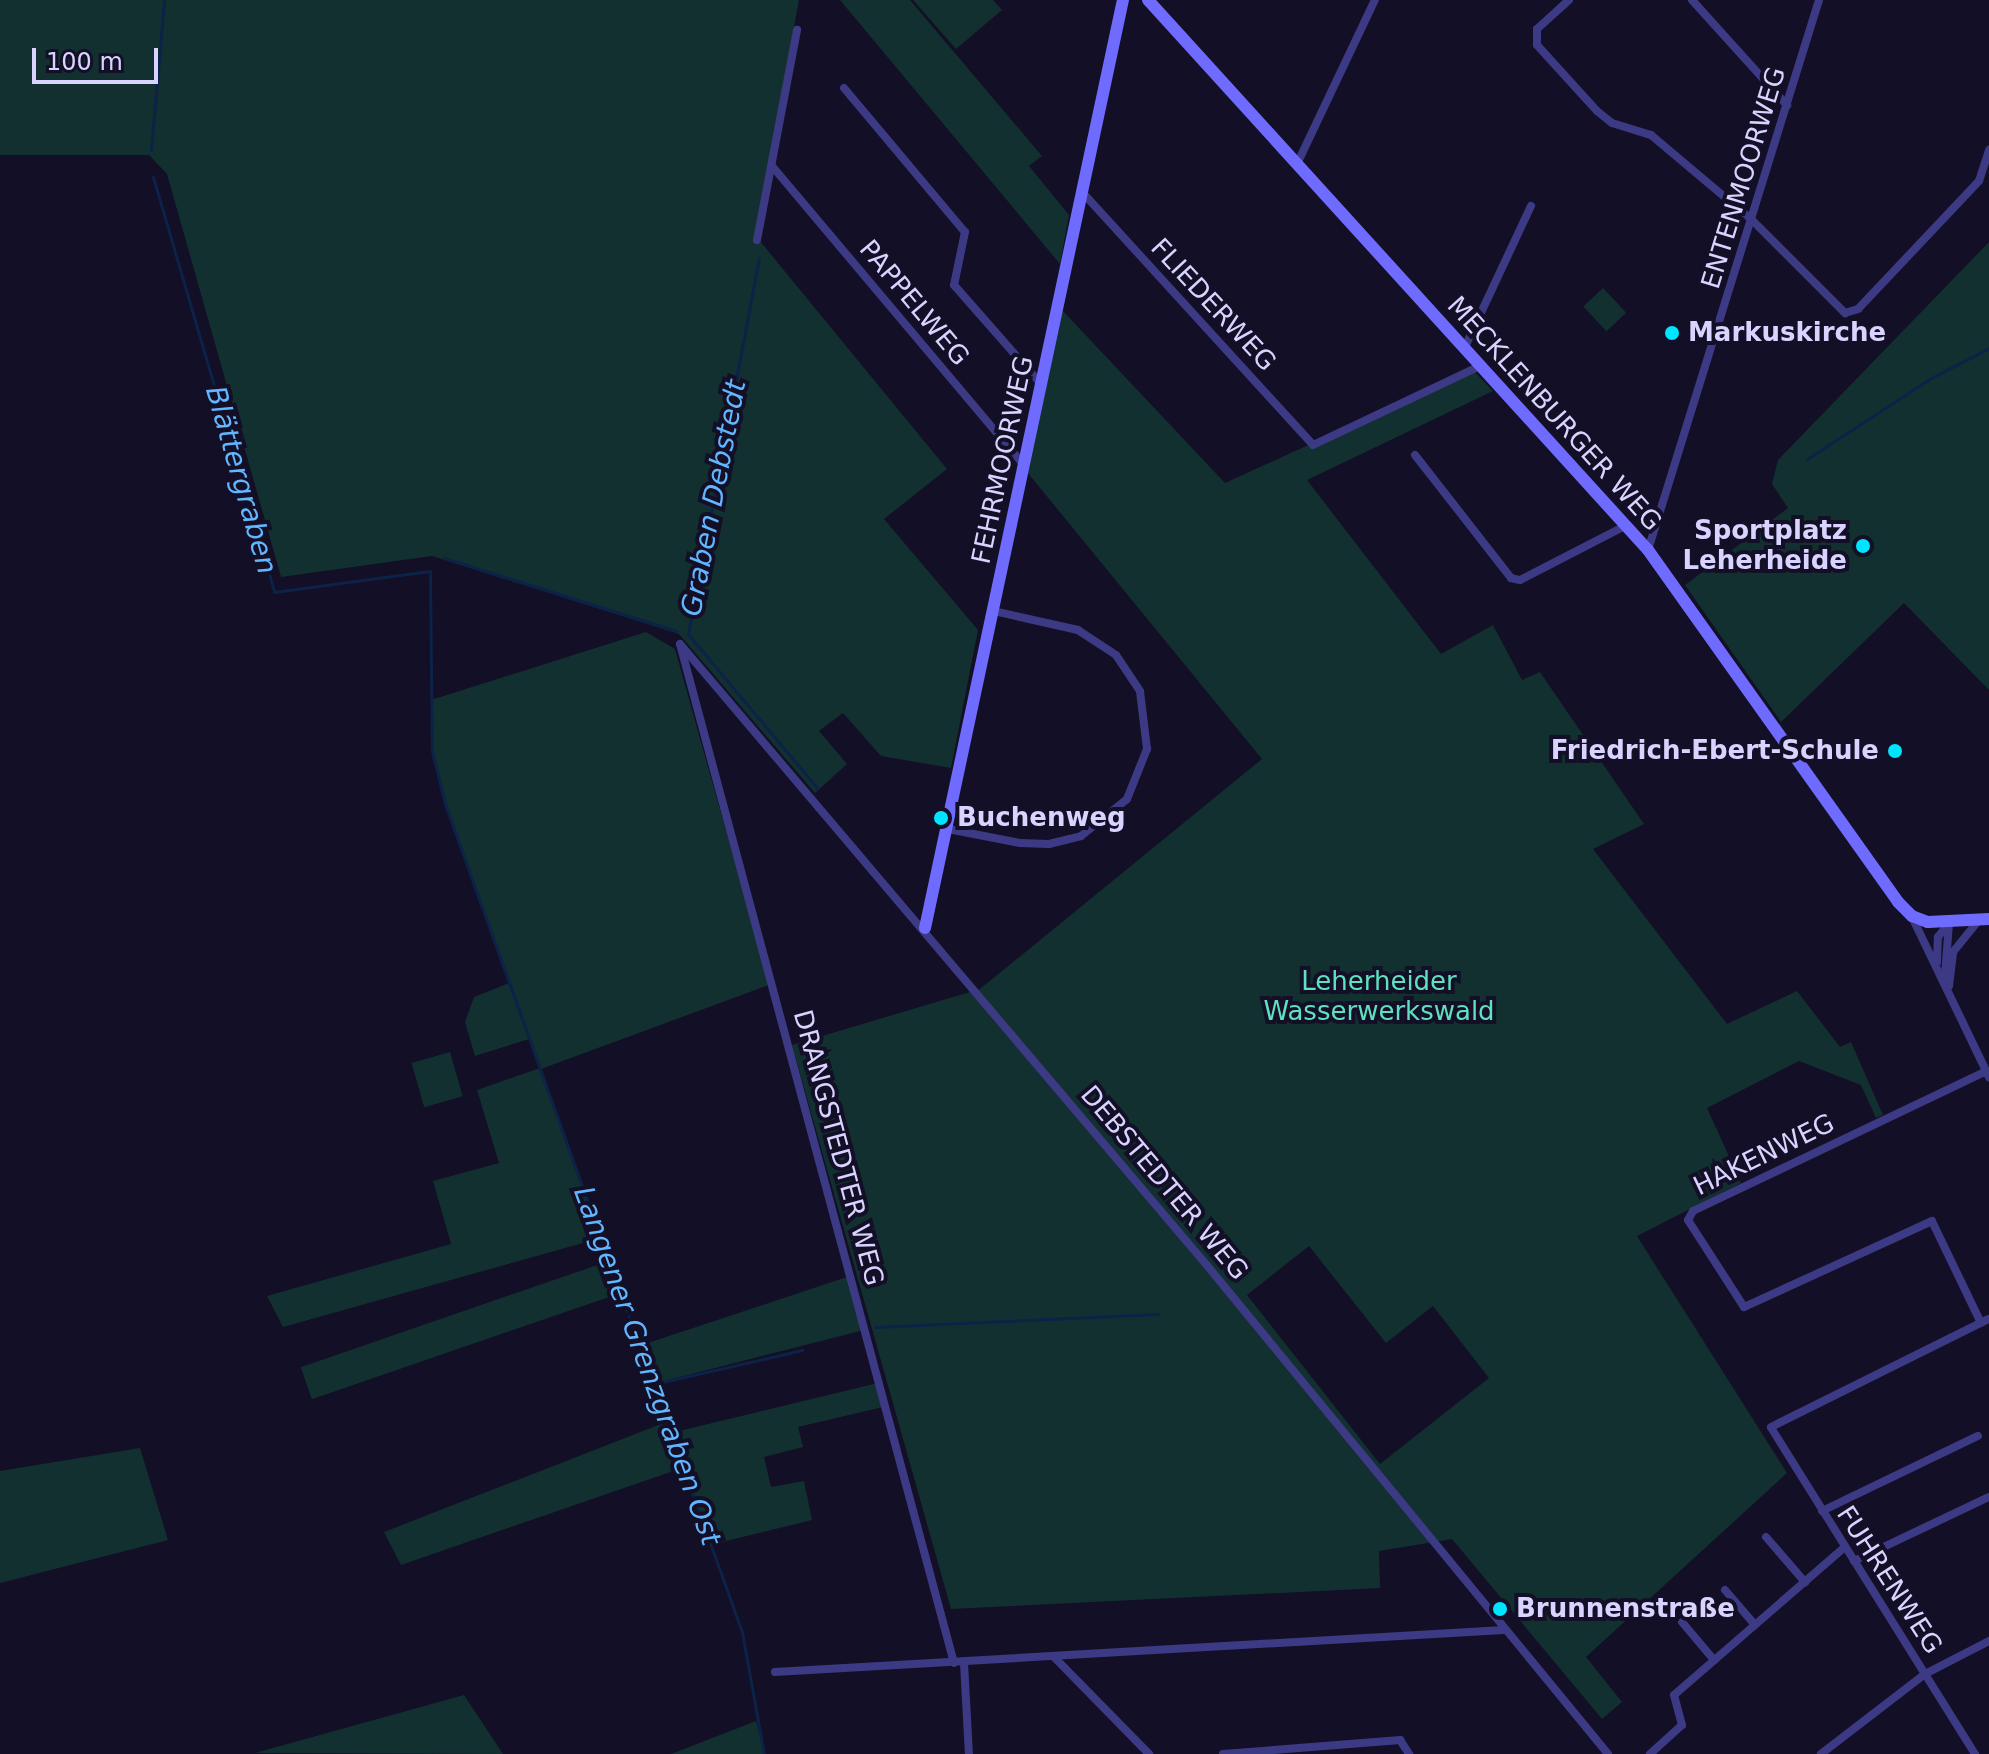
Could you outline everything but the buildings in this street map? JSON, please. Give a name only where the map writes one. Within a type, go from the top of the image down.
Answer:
[{"type":"street","name":"FEHRMOORWEG","points":[[925,928],[1123,0]]},
{"type":"street","name":"MECKLENBURGER WEG","points":[[1148,0],[1648,550],[1888,888],[1912,916],[1988,1074]]},
{"type":"street","points":[[1297,164],[1375,0]]},
{"type":"street","points":[[1569,0],[1537,29],[1537,45],[1597,111],[1612,123],[1651,135],[1752,220],[1840,311],[1850,313],[1981,178],[1989,150]]},
{"type":"street","points":[[1692,0],[1787,105]]},
{"type":"street","name":"ENTENMOORWEG","points":[[1648,550],[1819,0]]},
{"type":"street","points":[[757,240],[797,30]]},
{"type":"street","points":[[844,88],[965,232],[954,285],[1041,384]]},
{"type":"street","name":"PAPPELWEG","points":[[772,166],[1024,466]]},
{"type":"street","name":"FLIEDERWEG","points":[[1083,193],[1313,445],[1480,366]]},
{"type":"street","points":[[1464,349],[1531,206]]},
{"type":"street","points":[[1415,455],[1511,578],[1520,580],[1625,526]]},
{"type":"street","points":[[948,829],[1020,843],[1049,844],[1081,836],[1108,820],[1127,799],[1147,749],[1147,718],[1140,691],[1116,655],[1078,630],[994,611]]},
{"type":"street","name":"DEBSTEDTER WEG","points":[[680,644],[925,928],[1608,1754]]},
{"type":"street","name":"DRANGSTEDTER WEG","points":[[680,644],[954,1663]]},
{"type":"street","name":"MECKLENBURGER WEG","points":[[1888,888],[1949,923],[1943,945],[1949,991]]},
{"type":"street","points":[[1912,916],[1949,923],[1983,921]]},
{"type":"street","points":[[1949,991],[1953,952],[1983,921]]},
{"type":"street","points":[[1937,967],[1938,937],[1949,923]]},
{"type":"street","name":"HAKENWEG","points":[[1985,1321],[1932,1221],[1744,1307],[1688,1220],[1693,1211],[1988,1074]]},
{"type":"street","name":"FUHRENWEG","points":[[1975,1754],[1771,1427],[1778,1419],[1985,1321]]},
{"type":"street","points":[[1822,1511],[1978,1436]]},
{"type":"street","points":[[1854,1561],[1989,1497]]},
{"type":"street","points":[[1766,1537],[1805,1582]]},
{"type":"street","points":[[1650,1754],[1682,1725],[1674,1695],[1845,1547]]},
{"type":"street","points":[[1725,1590],[1755,1625]]},
{"type":"street","points":[[1682,1622],[1714,1660]]},
{"type":"street","points":[[775,1672],[1504,1630]]},
{"type":"street","points":[[1821,1754],[1925,1674],[1989,1641]]},
{"type":"street","points":[[1054,1657],[1149,1754]]},
{"type":"street","points":[[964,1663],[969,1754]]},
{"type":"street","points":[[1223,1754],[1400,1740],[1409,1754]]},
{"type":"green space","points":[[0,0],[799,0],[755,235],[947,469],[884,519],[978,630],[951,768],[881,756],[843,713],[819,731],[847,764],[815,793],[679,634],[432,556],[281,577],[167,174],[149,155],[0,155]]},
{"type":"green space","points":[[840,0],[910,0],[1042,156],[1029,166],[1069,215],[1060,264]]},
{"type":"green space","points":[[913,0],[993,0],[1002,10],[956,49]]},
{"type":"green space","name":"Sportplatz Leherheide","points":[[1989,242],[1989,690],[1904,603],[1781,722],[1685,585],[1788,508],[1772,484],[1778,460]]},
{"type":"green space","points":[[1603,288],[1626,313],[1606,331],[1583,306]]},
{"type":"green space","name":"Leherheider Wasserwerkswald","points":[[1062,310],[1225,483],[1473,370],[1493,391],[1307,480],[1441,654],[1493,625],[1522,680],[1540,672],[1644,824],[1593,849],[1727,1024],[1797,991],[1840,1047],[1851,1042],[1883,1115],[1876,1118],[1861,1085],[1799,1061],[1707,1108],[1741,1183],[1637,1236],[1787,1473],[1586,1657],[1622,1702],[1602,1719],[1452,1539],[1379,1551],[1380,1588],[951,1609],[792,1045],[980,989],[1262,759],[1027,472]],"holes":[[[1309,1246],[1386,1343],[1433,1306],[1489,1378],[1380,1464],[1247,1295]]]},
{"type":"green space","points":[[646,632],[675,649],[769,985],[541,1069],[601,1238],[283,1327],[267,1296],[451,1244],[433,1181],[499,1163],[477,1090],[540,1068],[529,1039],[475,1056],[465,1022],[474,997],[509,983],[445,804],[432,751],[431,700]]},
{"type":"green space","points":[[450,1052],[463,1096],[424,1107],[412,1063]]},
{"type":"green space","points":[[609,1261],[620,1293],[312,1399],[301,1367]]},
{"type":"green space","points":[[850,1276],[864,1330],[653,1384],[639,1346]]},
{"type":"green space","points":[[878,1383],[883,1407],[798,1427],[803,1447],[764,1457],[771,1487],[804,1481],[812,1520],[710,1545],[682,1468],[401,1565],[384,1532],[666,1422],[671,1433]]},
{"type":"green space","points":[[140,1448],[168,1540],[0,1583],[0,1471]]},
{"type":"green space","points":[[464,1695],[503,1754],[255,1753]]},
{"type":"green space","points":[[756,1721],[765,1754],[671,1754]]},
{"type":"waterway","name":"Blättergraben","points":[[151,150],[164,0]]},
{"type":"waterway","name":"Blättergraben","points":[[153,177],[274,592],[430,571],[432,751],[445,804],[742,1632],[764,1754]]},
{"type":"waterway","name":"Graben Debstedt","points":[[759,258],[688,634],[818,789]]},
{"type":"waterway","points":[[1807,459],[1933,377],[1989,348]]},
{"type":"waterway","name":"Graben Debstedt","points":[[444,558],[677,631]]},
{"type":"waterway","points":[[875,1327],[1159,1314]]},
{"type":"waterway","name":"Langener Grenzgraben Ost","points":[[654,1384],[802,1350]]},
{"type":"place","name":"Markuskirche","points":[[1672,333]]},
{"type":"place","name":"Sportplatz Leherheide","points":[[1863,546]]},
{"type":"place","name":"Friedrich-Ebert-Schule","points":[[1895,751]]},
{"type":"place","name":"Buchenweg","points":[[941,818]]},
{"type":"place","name":"Brunnenstraße","points":[[1500,1609]]}]
